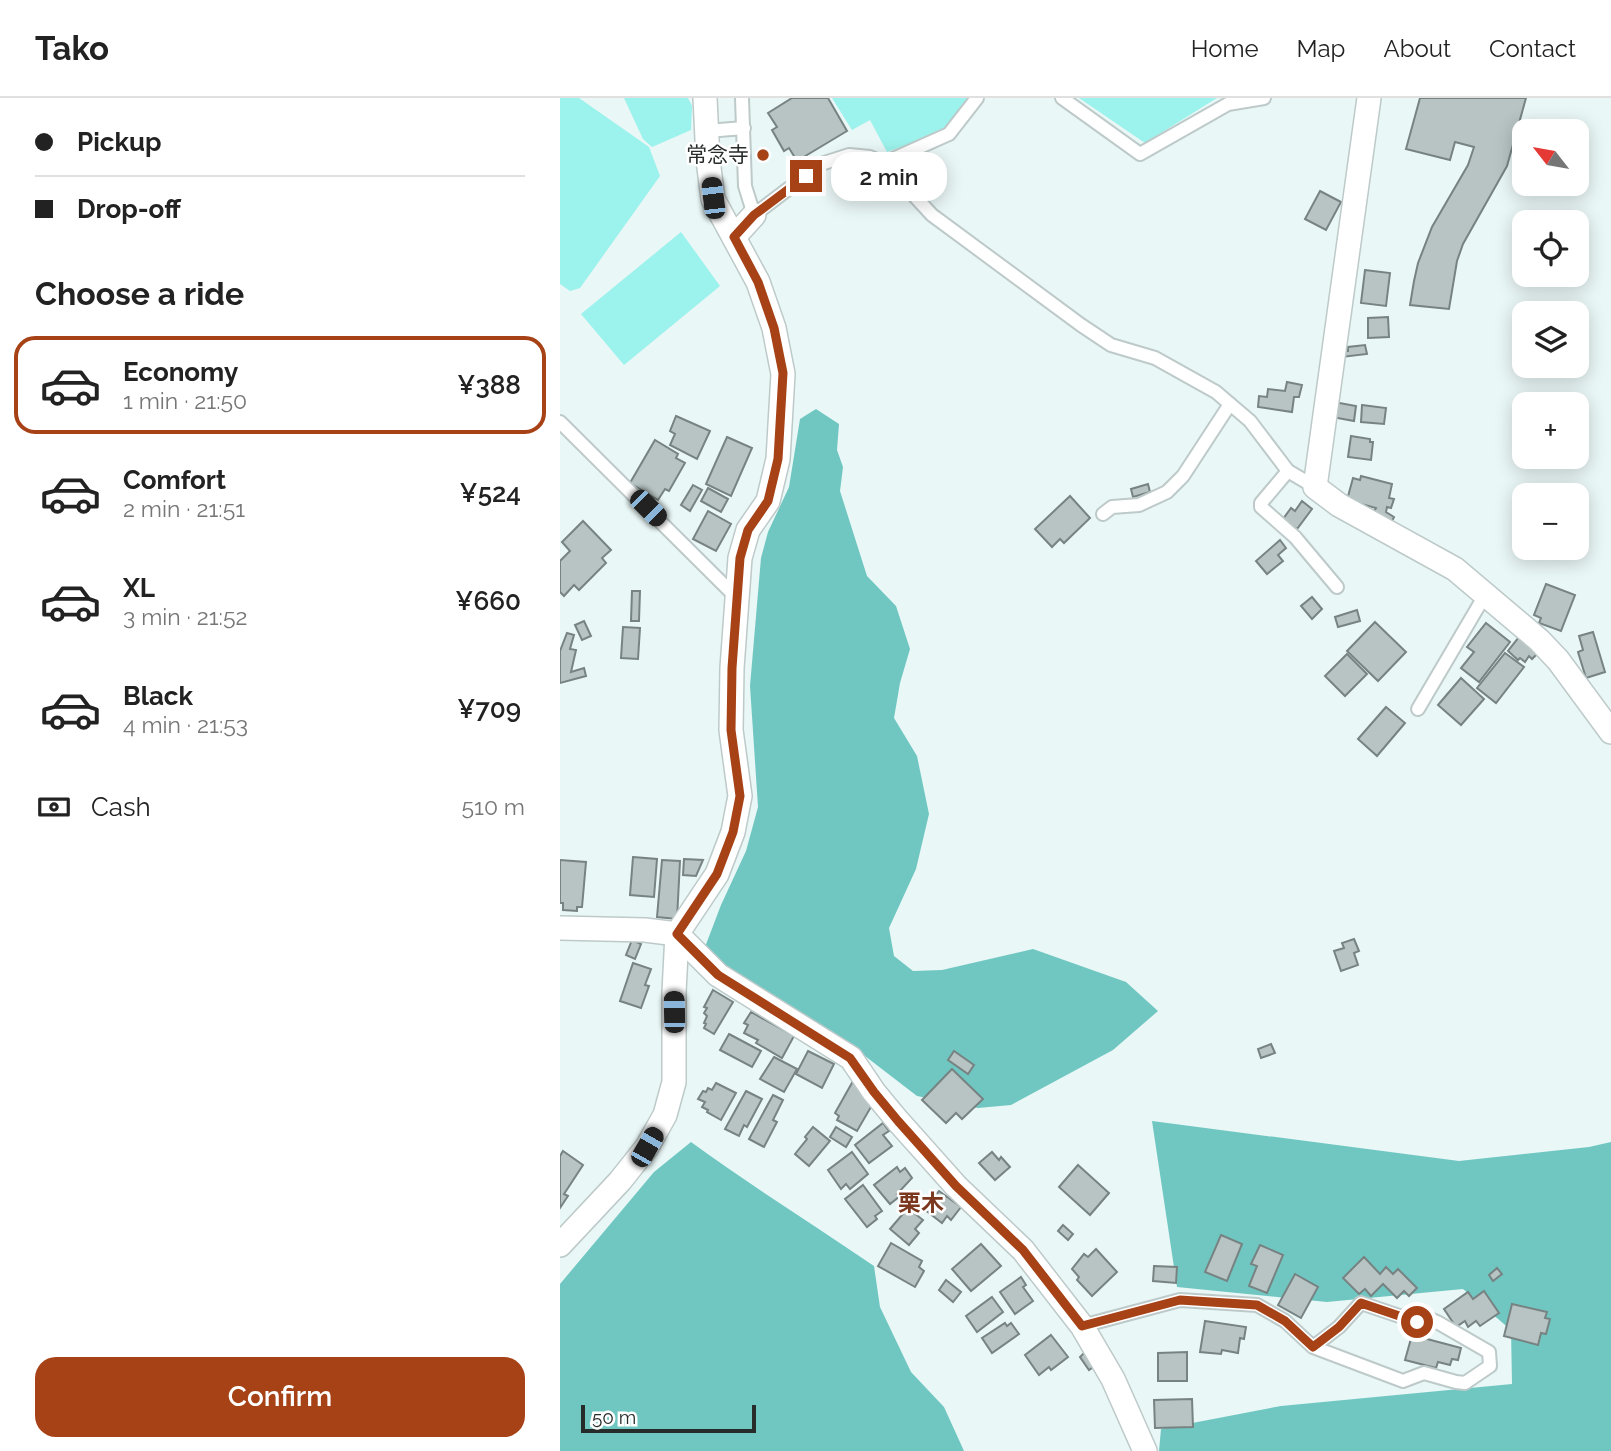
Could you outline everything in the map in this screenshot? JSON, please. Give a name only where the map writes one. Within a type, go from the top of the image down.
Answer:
[{"type":"street","points":[[560,1245],[620,1181],[647,1147],[665,1115],[674,1082],[677,934],[717,874],[733,832],[740,796],[731,730],[732,668],[740,558],[748,530],[768,501],[778,459],[783,373],[774,328],[758,282],[713,198],[705,98]]},
{"type":"street","points":[[1368,98],[1315,487],[1339,505],[1455,569],[1539,640],[1558,660],[1611,732]]},
{"type":"street","points":[[734,237],[754,215]]},
{"type":"street","points":[[560,928],[645,930],[677,934],[718,975],[850,1058],[898,1121],[956,1186],[1023,1250],[1082,1326],[1114,1379],[1145,1451]]},
{"type":"lane","points":[[742,98],[745,186],[754,215],[821,164],[849,155],[870,157],[884,163],[932,215],[1081,325],[1111,345],[1155,358],[1216,392],[1250,421],[1288,471],[1315,487]]},
{"type":"lane","points":[[884,163],[949,134],[977,98]]},
{"type":"lane","points":[[1062,98],[1140,154],[1228,104],[1264,98]]},
{"type":"lane","points":[[706,131],[744,128]]},
{"type":"lane","points":[[1103,514],[1112,507],[1139,505],[1167,492],[1182,476],[1230,404]]},
{"type":"lane","points":[[560,422],[737,598]]},
{"type":"lane","points":[[1288,471],[1261,503],[1261,508],[1295,537],[1337,587]]},
{"type":"lane","points":[[1418,709],[1485,595]]},
{"type":"lane","points":[[1082,1326],[1180,1300],[1257,1305],[1285,1321],[1313,1347],[1403,1381],[1424,1373],[1465,1382],[1490,1366],[1489,1352],[1437,1322],[1427,1318],[1417,1322],[1361,1303],[1339,1327],[1313,1347]]},
{"type":"shaded area","points":[[560,98],[579,98],[649,147],[660,176],[580,288],[570,291],[560,284]]},
{"type":"shaded area","points":[[624,98],[688,98],[692,106],[691,130],[652,147],[643,139]]},
{"type":"shaded area","points":[[832,98],[972,98],[955,122],[936,134],[887,152],[870,120],[852,130]]},
{"type":"shaded area","points":[[1079,98],[1217,98],[1145,143]]},
{"type":"shaded area","points":[[681,232],[720,286],[624,365],[581,314]]},
{"type":"shaded area","points":[[816,409],[839,424],[837,450],[843,467],[840,491],[867,576],[896,606],[910,649],[894,718],[917,756],[929,814],[916,869],[889,928],[894,956],[913,971],[942,970],[1033,949],[1126,982],[1158,1011],[1113,1050],[1011,1105],[978,1108],[917,1096],[852,1046],[738,980],[705,947],[746,851],[758,807],[750,686],[761,558],[768,532],[789,487],[800,419]]},
{"type":"shaded area","points":[[1152,1121],[1459,1161],[1589,1147],[1611,1142],[1611,1451],[1159,1451],[1161,1429],[1281,1406],[1512,1384],[1511,1330],[1463,1289],[1327,1302],[1177,1287]]},
{"type":"shaded area","points":[[691,1142],[874,1266],[880,1307],[911,1372],[944,1407],[964,1451],[560,1451],[560,1284],[654,1172]]},
{"type":"building","points":[[792,98],[828,98],[847,131],[797,161],[789,148],[784,151],[772,130],[777,127],[768,113]]},
{"type":"building","points":[[1420,98],[1526,98],[1520,119],[1512,119],[1512,148],[1507,166],[1463,244],[1457,261],[1449,309],[1410,305],[1418,263],[1432,227],[1468,165],[1474,147],[1455,142],[1450,160],[1406,149]]},
{"type":"building","points":[[1320,191],[1341,202],[1326,230],[1305,219]]},
{"type":"building","points":[[1365,270],[1390,273],[1386,306],[1361,303]]},
{"type":"building","points":[[1388,317],[1389,337],[1368,338],[1368,318]]},
{"type":"building","points":[[1365,345],[1367,354],[1342,357],[1341,351],[1348,351],[1348,347]]},
{"type":"building","points":[[1287,382],[1302,385],[1299,397],[1294,397],[1292,412],[1258,407],[1259,396],[1267,397],[1268,389],[1285,391]]},
{"type":"building","points":[[1334,402],[1356,406],[1354,421],[1332,417]]},
{"type":"building","points":[[1362,405],[1386,408],[1384,424],[1361,422]]},
{"type":"building","points":[[676,416],[710,431],[697,459],[670,445],[675,434],[670,431]]},
{"type":"building","points":[[1351,436],[1370,439],[1370,442],[1373,442],[1371,460],[1348,457]]},
{"type":"building","points":[[727,437],[752,448],[731,496],[706,484]]},
{"type":"building","points":[[655,440],[678,454],[676,458],[685,463],[669,491],[665,489],[658,500],[630,483]]},
{"type":"building","points":[[1361,476],[1392,484],[1389,498],[1394,499],[1391,508],[1387,507],[1386,512],[1394,517],[1391,523],[1373,513],[1376,508],[1347,500],[1353,478],[1360,480]]},
{"type":"building","points":[[1148,484],[1150,492],[1133,497],[1131,489]]},
{"type":"building","points":[[693,485],[702,490],[690,511],[681,505]]},
{"type":"building","points":[[708,488],[728,499],[721,512],[701,501]]},
{"type":"building","points":[[1070,496],[1090,518],[1064,543],[1060,539],[1052,547],[1035,529]]},
{"type":"building","points":[[1302,501],[1312,509],[1297,529],[1283,519],[1291,508],[1295,511]]},
{"type":"building","points":[[708,511],[731,524],[716,551],[693,539]]},
{"type":"building","points":[[583,521],[611,550],[602,558],[606,563],[579,590],[574,585],[564,596],[560,592],[560,561],[570,551],[562,542]]},
{"type":"building","points":[[1280,540],[1286,548],[1278,555],[1283,561],[1267,574],[1256,561]]},
{"type":"building","points":[[1546,584],[1575,595],[1561,631],[1539,623],[1541,618],[1534,615]]},
{"type":"building","points":[[632,591],[640,591],[639,621],[631,621]]},
{"type":"building","points":[[1312,597],[1322,609],[1312,619],[1301,606]]},
{"type":"building","points":[[1357,610],[1360,621],[1338,627],[1335,617]]},
{"type":"building","points":[[584,621],[591,636],[582,640],[575,625]]},
{"type":"building","points":[[1375,622],[1406,652],[1378,681],[1347,651]]},
{"type":"building","points":[[1486,623],[1510,642],[1479,682],[1461,668],[1474,652],[1467,647]]},
{"type":"building","points":[[623,627],[640,628],[638,659],[621,658]]},
{"type":"building","points":[[1593,632],[1605,672],[1586,678],[1578,652],[1583,650],[1579,636]]},
{"type":"building","points":[[567,633],[574,635],[570,649],[576,650],[571,672],[584,668],[586,676],[560,683],[560,651]]},
{"type":"building","points":[[1519,637],[1538,653],[1532,659],[1529,656],[1525,662],[1520,658],[1518,660],[1508,651]]},
{"type":"building","points":[[1505,653],[1524,667],[1496,703],[1477,688]]},
{"type":"building","points":[[1347,654],[1367,674],[1345,696],[1325,676]]},
{"type":"building","points":[[1461,678],[1484,699],[1461,725],[1438,705]]},
{"type":"building","points":[[1386,707],[1405,723],[1377,756],[1358,739]]},
{"type":"building","points":[[633,857],[657,859],[654,897],[630,895]]},
{"type":"building","points":[[684,859],[703,860],[696,876],[683,875]]},
{"type":"building","points":[[560,860],[586,862],[582,907],[577,907],[577,911],[563,910],[563,903],[560,903]]},
{"type":"building","points":[[662,860],[680,861],[677,919],[657,917]]},
{"type":"building","points":[[1354,939],[1359,951],[1354,953],[1358,965],[1341,971],[1334,951],[1344,948],[1342,943]]},
{"type":"building","points":[[632,940],[641,944],[635,959],[626,955]]},
{"type":"building","points":[[633,963],[651,969],[645,985],[649,986],[641,1008],[620,1001]]},
{"type":"building","points":[[713,990],[733,1002],[714,1034],[704,1028],[707,1016],[704,1013],[707,1008],[704,1007]]},
{"type":"building","points":[[751,1012],[794,1036],[782,1058],[744,1033],[748,1025],[744,1023]]},
{"type":"building","points":[[729,1034],[761,1051],[752,1067],[720,1050]]},
{"type":"building","points":[[1271,1044],[1275,1053],[1261,1058],[1258,1049]]},
{"type":"building","points":[[808,1051],[834,1064],[822,1088],[796,1074]]},
{"type":"building","points":[[954,1051],[974,1065],[968,1074],[948,1060]]},
{"type":"building","points":[[774,1057],[797,1069],[784,1092],[760,1079]]},
{"type":"building","points":[[952,1069],[983,1099],[962,1119],[956,1113],[946,1123],[922,1100]]},
{"type":"building","points":[[853,1081],[875,1100],[857,1131],[837,1120],[839,1116],[835,1113]]},
{"type":"building","points":[[716,1083],[736,1093],[721,1120],[707,1112],[708,1110],[702,1107],[705,1102],[698,1099],[703,1091],[706,1092],[708,1088],[712,1090]]},
{"type":"building","points":[[746,1091],[762,1099],[739,1136],[725,1129]]},
{"type":"building","points":[[773,1095],[783,1100],[773,1120],[777,1122],[764,1147],[749,1139]]},
{"type":"building","points":[[883,1123],[889,1131],[883,1135],[892,1146],[869,1163],[855,1145]]},
{"type":"building","points":[[813,1127],[830,1141],[809,1166],[795,1154]]},
{"type":"building","points":[[836,1127],[852,1137],[846,1147],[830,1137]]},
{"type":"building","points":[[563,1151],[583,1165],[564,1194],[568,1196],[560,1208],[560,1156]]},
{"type":"building","points":[[852,1152],[868,1174],[850,1189],[846,1184],[841,1189],[828,1170]]},
{"type":"building","points":[[992,1152],[1010,1167],[995,1180],[979,1163]]},
{"type":"building","points":[[1078,1165],[1109,1193],[1090,1215],[1059,1187]]},
{"type":"building","points":[[897,1167],[900,1172],[905,1168],[912,1178],[897,1194],[900,1196],[890,1204],[874,1185]]},
{"type":"building","points":[[863,1185],[882,1211],[867,1227],[845,1199]]},
{"type":"building","points":[[939,1191],[961,1207],[951,1220],[947,1216],[942,1223],[924,1209]]},
{"type":"building","points":[[908,1208],[923,1220],[915,1229],[919,1233],[909,1245],[890,1229]]},
{"type":"building","points":[[1063,1225],[1073,1234],[1068,1240],[1058,1231]]},
{"type":"building","points":[[1221,1235],[1242,1244],[1227,1281],[1205,1272]]},
{"type":"building","points":[[891,1243],[922,1261],[919,1267],[924,1271],[915,1287],[878,1266]]},
{"type":"building","points":[[981,1244],[1001,1266],[971,1291],[952,1269]]},
{"type":"building","points":[[1260,1245],[1283,1255],[1267,1293],[1249,1286],[1257,1266],[1251,1264]]},
{"type":"building","points":[[1096,1249],[1117,1272],[1092,1296],[1077,1280],[1079,1277],[1072,1269],[1084,1254],[1088,1257]]},
{"type":"building","points":[[1364,1257],[1380,1274],[1386,1267],[1393,1274],[1398,1269],[1417,1288],[1409,1296],[1404,1291],[1397,1298],[1383,1284],[1371,1296],[1365,1289],[1359,1294],[1343,1278]]},
{"type":"building","points":[[1154,1266],[1177,1267],[1176,1283],[1153,1281]]},
{"type":"building","points":[[1497,1268],[1502,1274],[1493,1281],[1489,1275]]},
{"type":"building","points":[[1295,1274],[1318,1287],[1301,1318],[1278,1305]]},
{"type":"building","points":[[1021,1277],[1026,1285],[1023,1287],[1033,1301],[1015,1314],[1000,1292]]},
{"type":"building","points":[[946,1280],[961,1292],[953,1302],[939,1290]]},
{"type":"building","points":[[1484,1291],[1499,1313],[1480,1326],[1476,1321],[1468,1327],[1465,1321],[1456,1327],[1444,1309],[1468,1292],[1473,1299]]},
{"type":"building","points":[[992,1297],[1003,1312],[977,1332],[966,1316]]},
{"type":"building","points":[[1512,1304],[1547,1312],[1545,1318],[1550,1319],[1546,1334],[1541,1333],[1538,1345],[1504,1336]]},
{"type":"building","points":[[1205,1321],[1246,1327],[1244,1339],[1240,1338],[1238,1353],[1222,1350],[1221,1354],[1200,1352]]},
{"type":"building","points":[[1005,1323],[1007,1326],[1011,1323],[1019,1334],[992,1353],[982,1338]]},
{"type":"building","points":[[1051,1335],[1068,1357],[1039,1375],[1025,1355]]},
{"type":"building","points":[[1412,1335],[1461,1348],[1458,1360],[1452,1359],[1450,1365],[1438,1362],[1436,1368],[1405,1360]]},
{"type":"building","points":[[1086,1351],[1096,1365],[1089,1370],[1080,1357]]},
{"type":"building","points":[[1187,1352],[1187,1381],[1158,1381],[1158,1353]]},
{"type":"building","points":[[1192,1399],[1193,1427],[1155,1428],[1154,1400]]},
{"type":"place","name":"常念寺","points":[[763,155]]},
{"type":"district","name":"栗木","points":[[921,1203]]},
{"type":"route","points":[[806,176],[754,215],[734,237],[758,282],[774,328],[783,373],[778,459],[768,501],[748,530],[740,558],[732,668],[731,730],[740,796],[733,832],[717,874],[677,934],[718,975],[850,1058],[898,1121],[956,1186],[1023,1250],[1082,1326],[1180,1300],[1257,1305],[1285,1321],[1313,1347],[1339,1327],[1361,1303],[1417,1322]]}]
